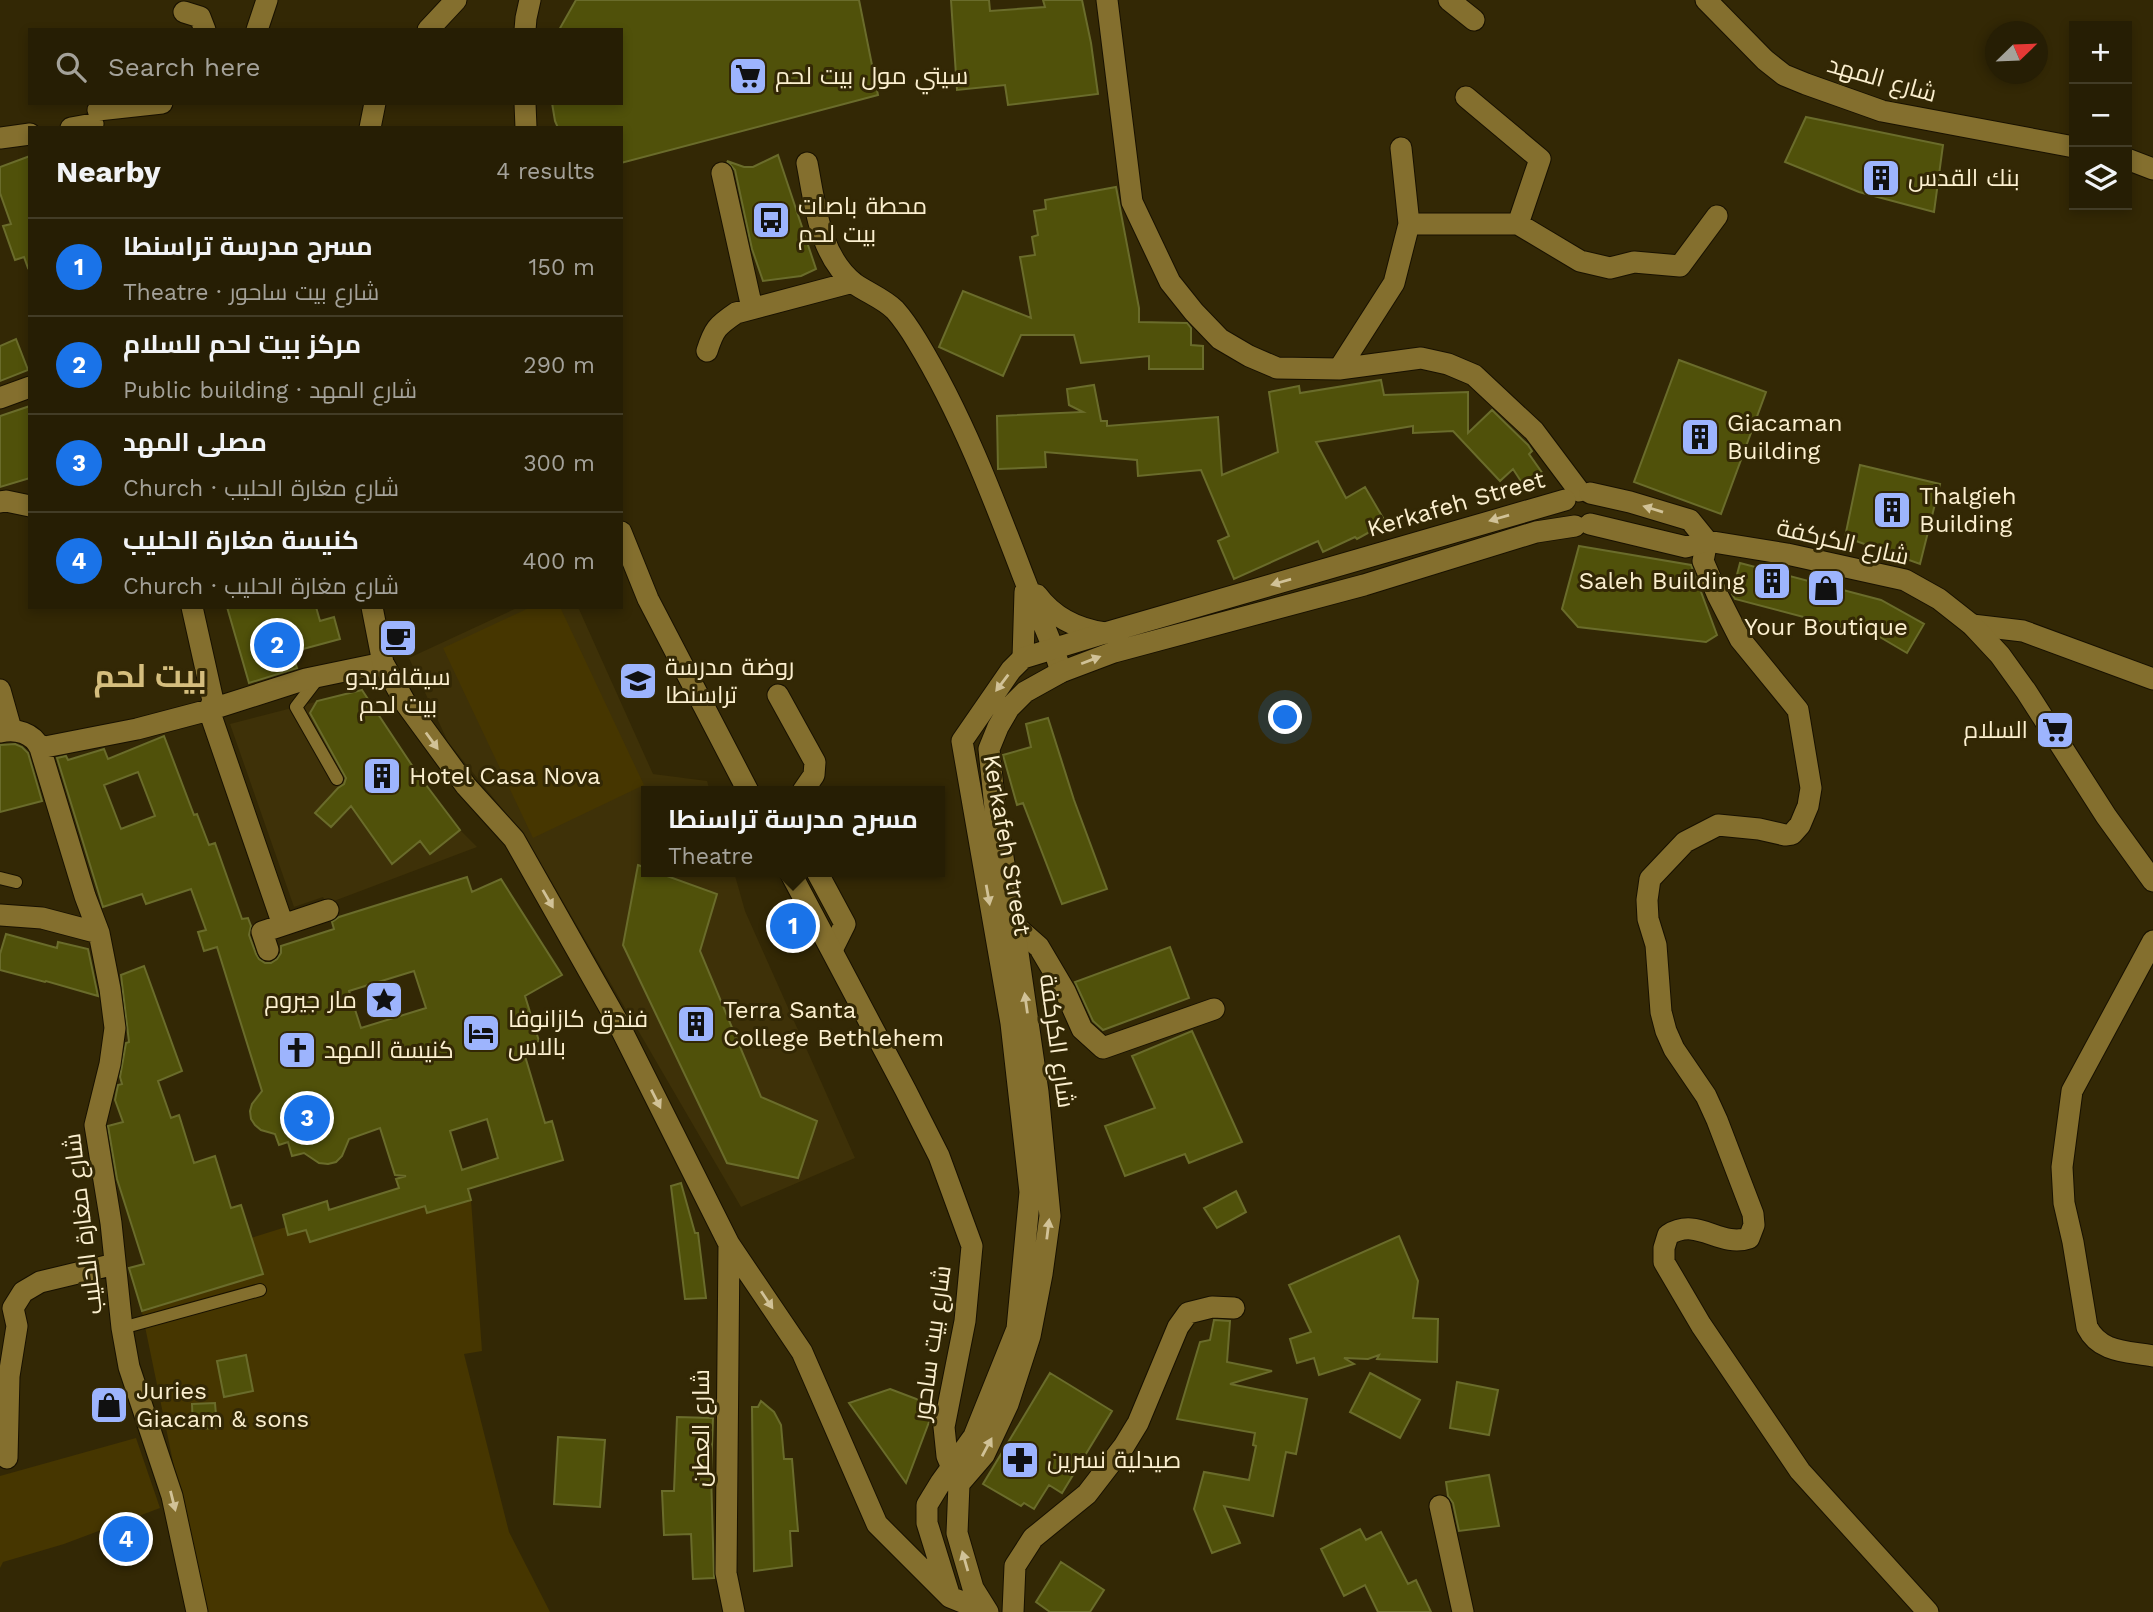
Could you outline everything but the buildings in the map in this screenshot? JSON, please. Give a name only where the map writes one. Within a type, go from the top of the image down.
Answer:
[{"type":"street","points":[[258,28],[267,0]]},
{"type":"street","points":[[430,28],[456,0]]},
{"type":"street","points":[[526,28],[530,0]]},
{"type":"street","points":[[1107,0],[1132,202],[1170,282],[1194,312],[1220,339],[1277,368],[1339,369],[1421,358],[1448,363],[1474,375],[1534,431],[1578,494],[1597,501],[1597,516],[1582,525],[1566,519],[1562,510],[1578,494]]},
{"type":"street","points":[[1449,0],[1474,20]]},
{"type":"street","name":"شارع المهد","points":[[1706,0],[1765,60],[1795,80],[1882,111],[2069,146]]},
{"type":"street","points":[[184,12],[200,17],[204,28]]},
{"type":"street","points":[[1466,97],[1540,159],[1518,224]]},
{"type":"street","points":[[75,126],[94,116],[152,105]]},
{"type":"street","points":[[370,126],[375,105]]},
{"type":"street","points":[[525,105],[526,126]]},
{"type":"street","points":[[0,138],[28,134]]},
{"type":"street","points":[[1339,369],[1394,283],[1409,224],[1401,148]]},
{"type":"street","points":[[2132,161],[2153,169]]},
{"type":"street","points":[[807,163],[821,231],[831,254],[853,282],[894,310],[915,338],[954,409],[1007,530],[1025,580],[1055,648],[1061,672]]},
{"type":"street","points":[[722,173],[752,308]]},
{"type":"street","points":[[1409,224],[1518,224],[1580,261],[1610,268],[1634,262],[1680,266],[1717,216]]},
{"type":"street","points":[[707,351],[712,333],[736,313],[853,282]]},
{"type":"street","points":[[0,398],[28,388]]},
{"type":"street","points":[[1578,494],[1630,502],[1690,520],[1707,541],[1703,561],[1740,639],[1798,710],[1811,788],[1808,806],[1800,825],[1792,834],[1718,825],[1685,842],[1650,879],[1648,919],[1656,946],[1658,992],[1663,1021],[1674,1048],[1706,1097],[1717,1120],[1753,1214],[1754,1225],[1749,1238],[1740,1241],[1730,1241],[1694,1228],[1681,1229],[1668,1235],[1664,1262],[1701,1325],[1800,1471],[1928,1612]]},
{"type":"street","name":"Kerkafeh Street","points":[[1004,925],[962,741],[1023,658],[1578,494]]},
{"type":"street","points":[[0,502],[28,506]]},
{"type":"street","name":"شارع الكركفة","points":[[956,1485],[984,1455],[1008,1404],[1030,1336],[1050,1216],[1038,1092],[1004,925],[989,749],[1009,708],[1025,692],[1061,672],[1114,652],[1364,585],[1535,532],[1582,525],[1686,547],[1707,541],[1787,554],[1905,580],[1939,598],[1972,625],[2000,655],[2026,691],[2106,816],[2153,881]]},
{"type":"street","points":[[623,537],[648,599],[745,786]]},
{"type":"street","points":[[1025,580],[1043,604],[1058,616],[1086,630],[1105,633]]},
{"type":"street","points":[[1023,658],[1025,580]]},
{"type":"street","points":[[192,609],[213,701],[209,710],[284,925]]},
{"type":"street","points":[[372,609],[383,663],[405,704],[466,786],[514,839],[616,1019],[729,1244],[802,1352],[877,1524],[950,1597],[987,1612]]},
{"type":"street","points":[[1972,625],[2023,631],[2153,679]]},
{"type":"street","points":[[0,690],[6,731],[36,739],[40,748],[137,729],[209,710],[306,679],[383,663]]},
{"type":"street","points":[[778,695],[815,762],[814,775],[806,786]]},
{"type":"street","name":"شارع مغارة الحليب","points":[[40,748],[99,933],[110,989],[115,1028],[110,1064],[95,1125],[122,1328],[129,1367],[172,1496],[197,1612]]},
{"type":"street","name":"شارع بيت ساحور","points":[[793,877],[939,1156],[972,1246],[965,1321],[944,1427],[947,1456],[956,1485],[957,1533],[973,1588],[987,1612]]},
{"type":"street","points":[[820,877],[845,924],[832,950]]},
{"type":"street","points":[[0,915],[42,918],[99,933]]},
{"type":"street","points":[[268,950],[262,932],[284,925],[318,921]]},
{"type":"street","points":[[1004,925],[1039,947],[1065,990],[1082,1029],[1103,1048],[1214,1009]]},
{"type":"street","points":[[2153,941],[2072,1091],[2062,1167],[2064,1203],[2087,1327],[2093,1338],[2105,1347],[2153,1356]]},
{"type":"street","name":"شارع العطن","points":[[729,1244],[726,1573],[734,1612]]},
{"type":"street","points":[[7,1458],[9,1377],[17,1326],[6,1306],[40,1282],[115,1264]]},
{"type":"street","points":[[1013,1612],[1015,1566],[1032,1538],[1087,1494],[1124,1446],[1138,1423],[1178,1327],[1188,1313],[1212,1307],[1234,1308]]},
{"type":"street","points":[[877,1524],[908,1535],[937,1534],[947,1524],[956,1485]]},
{"type":"street","points":[[950,1597],[927,1523],[927,1505],[956,1485]]},
{"type":"street","points":[[1440,1506],[1463,1612]]},
{"type":"lane","points":[[319,677],[296,707],[337,779]]},
{"type":"lane","points":[[0,878],[16,882]]},
{"type":"lane","points":[[122,1328],[260,1290]]},
{"type":"shaded area","points":[[515,609],[579,609],[653,774],[707,781],[708,786],[641,786],[641,877],[735,877],[745,911],[855,1158],[741,1207],[526,838],[448,742],[409,658]]},
{"type":"shaded area","points":[[527,609],[561,609],[644,785],[533,838],[443,648]]},
{"type":"shaded area","points":[[362,690],[417,773],[460,830],[477,847],[326,904],[323,897],[294,907],[230,724]]},
{"type":"shaded area","points":[[471,1200],[482,1351],[464,1354],[509,1532],[550,1612],[204,1612],[142,1312],[262,1274],[251,1238],[286,1227],[289,1235],[306,1230],[310,1242],[425,1206],[427,1213]]},
{"type":"shaded area","points":[[136,1438],[160,1508],[64,1544],[3,1562],[0,1568],[0,1476]]},
{"type":"place","name":"سيتي مول بيت لحم","points":[[748,76]]},
{"type":"place","name":"بنك القدس","points":[[1881,178]]},
{"type":"place","name":"محطة باصات بيت لحم","points":[[771,220]]},
{"type":"place","name":"Giacaman Building","points":[[1700,437]]},
{"type":"place","name":"Thalgieh Building","points":[[1892,510]]},
{"type":"place","name":"Saleh Building","points":[[1772,581]]},
{"type":"place","name":"Your Boutique","points":[[1826,588]]},
{"type":"place","name":"سيقافريدو بيت لحم","points":[[398,638]]},
{"type":"place","name":"مركز بيت لحم للسلام","points":[[277,645]]},
{"type":"place","name":"روضة مدرسة تراسنطا","points":[[638,681]]},
{"type":"place","name":"السلام","points":[[2055,730]]},
{"type":"place","name":"Hotel Casa Nova","points":[[382,776]]},
{"type":"place","name":"مسرح مدرسة تراسنطا","points":[[793,926]]},
{"type":"place","name":"مار جيروم","points":[[384,1000]]},
{"type":"place","name":"Terra Santa College Bethlehem","points":[[696,1024]]},
{"type":"place","name":"فندق كازانوفا بالاس","points":[[481,1033]]},
{"type":"place","name":"كنيسة المهد","points":[[297,1050]]},
{"type":"place","name":"مصلى المهد","points":[[307,1118]]},
{"type":"place","name":"Juries Giacam & sons","points":[[109,1405]]},
{"type":"place","name":"صيدلية نسرين","points":[[1020,1460]]},
{"type":"place","name":"كنيسة مغارة الحليب","points":[[126,1539]]},
{"type":"district","name":"بيت لحم","points":[[150,676]]}]
